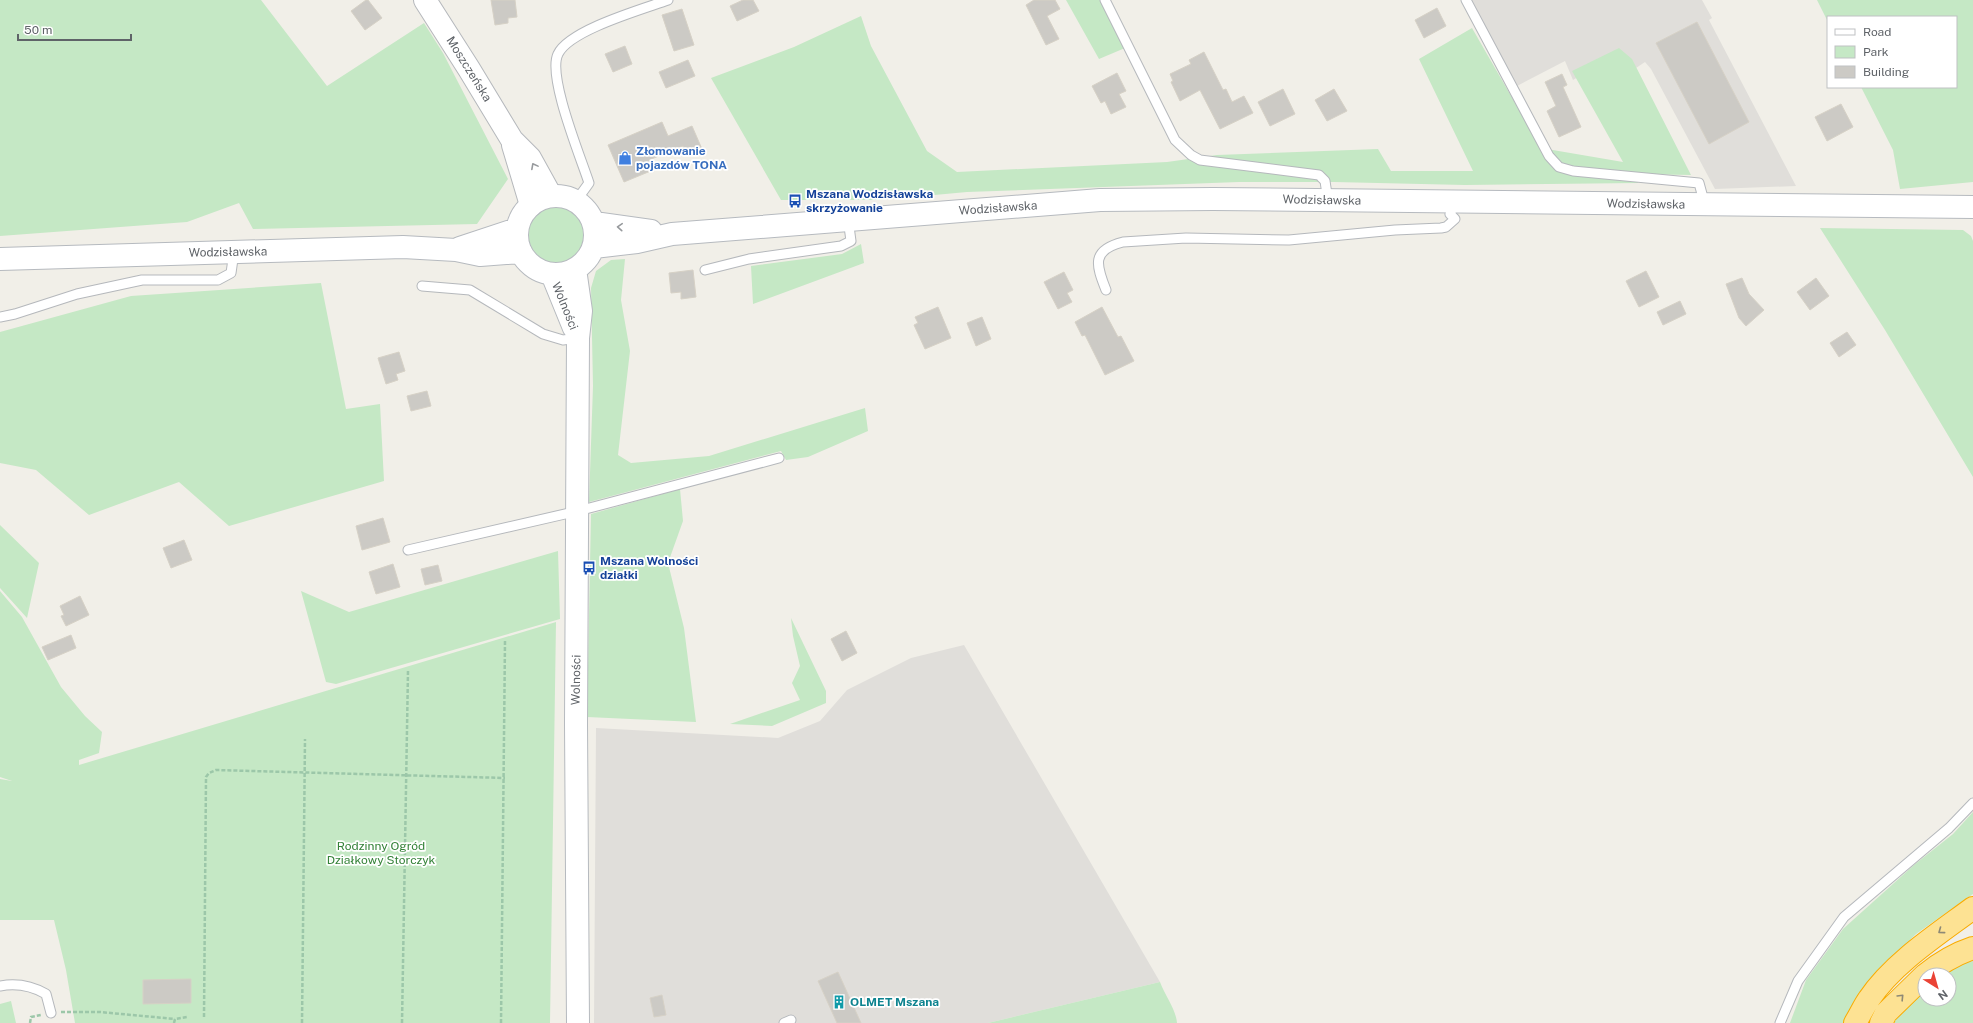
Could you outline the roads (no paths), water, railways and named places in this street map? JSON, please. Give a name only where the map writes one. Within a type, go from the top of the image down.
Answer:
[{"type":"highway","points":[[1855,1023],[1869,998],[1897,967],[1922,945],[1973,908]]},
{"type":"highway","points":[[1935,967],[1960,952],[1973,948]]},
{"type":"highway","points":[[1881,1023],[1890,1009],[1917,983]]},
{"type":"main road","name":"Moszczeńska","points":[[425,0],[512,140],[530,158],[551,196]]},
{"type":"main road","name":"Moszczeńska","points":[[512,140],[531,205]]},
{"type":"main road","points":[[551,196],[564,196],[576,201],[589,213],[594,223],[596,235],[594,247],[588,258],[575,269],[564,273],[552,274],[536,269],[527,261],[521,252],[517,241],[517,229],[521,218],[531,205],[540,199],[551,196]]},
{"type":"main road","name":"Wodzisławska","points":[[594,247],[637,242],[672,234],[1100,200],[1213,199],[1973,207]]},
{"type":"main road","name":"Wodzisławska","points":[[594,223],[672,234]]},
{"type":"main road","name":"Wodzisławska","points":[[456,250],[517,229]]},
{"type":"main road","name":"Wodzisławska","points":[[0,259],[403,247],[456,250],[480,255],[521,252]]},
{"type":"main road","name":"Wolności","points":[[575,269],[581,311],[578,338],[576,724],[578,1023]]},
{"type":"main road","name":"Wolności","points":[[552,274],[578,338]]},
{"type":"lane","points":[[576,201],[589,183],[559,92],[555,69],[558,54],[568,42],[585,32],[668,0]]},
{"type":"lane","points":[[1105,0],[1175,140],[1183,149],[1200,160],[1319,175],[1325,181],[1328,200]]},
{"type":"lane","points":[[1466,0],[1549,156],[1559,167],[1573,171],[1699,183],[1702,194],[1702,205]]},
{"type":"lane","points":[[1106,290],[1099,273],[1098,261],[1100,253],[1113,244],[1186,238],[1289,240],[1395,230],[1441,228],[1446,227],[1455,219],[1450,214],[1456,201]]},
{"type":"lane","points":[[705,270],[749,259],[841,246],[851,241],[848,219]]},
{"type":"lane","points":[[0,317],[15,314],[77,294],[142,280],[218,280],[231,273],[234,252]]},
{"type":"lane","points":[[422,286],[470,290],[543,334],[563,340],[578,338]]},
{"type":"lane","points":[[408,550],[578,511],[779,458]]},
{"type":"lane","points":[[1780,1023],[1798,981],[1844,917],[1950,828],[1973,803]]},
{"type":"lane","points":[[0,986],[9,984],[33,987],[46,994],[51,1013]]},
{"type":"place","name":"Złomowanie pojazdów TONA","points":[[625,158]]},
{"type":"place","name":"Mszana Wodzisławska skrzyżowanie","points":[[795,201]]},
{"type":"place","name":"Mszana Wolności działki","points":[[589,568]]},
{"type":"place","name":"OLMET Mszana","points":[[839,1002]]},
{"type":"park label","name":"Rodzinny Ogród Działkowy Storczyk","points":[[381,853]]}]
